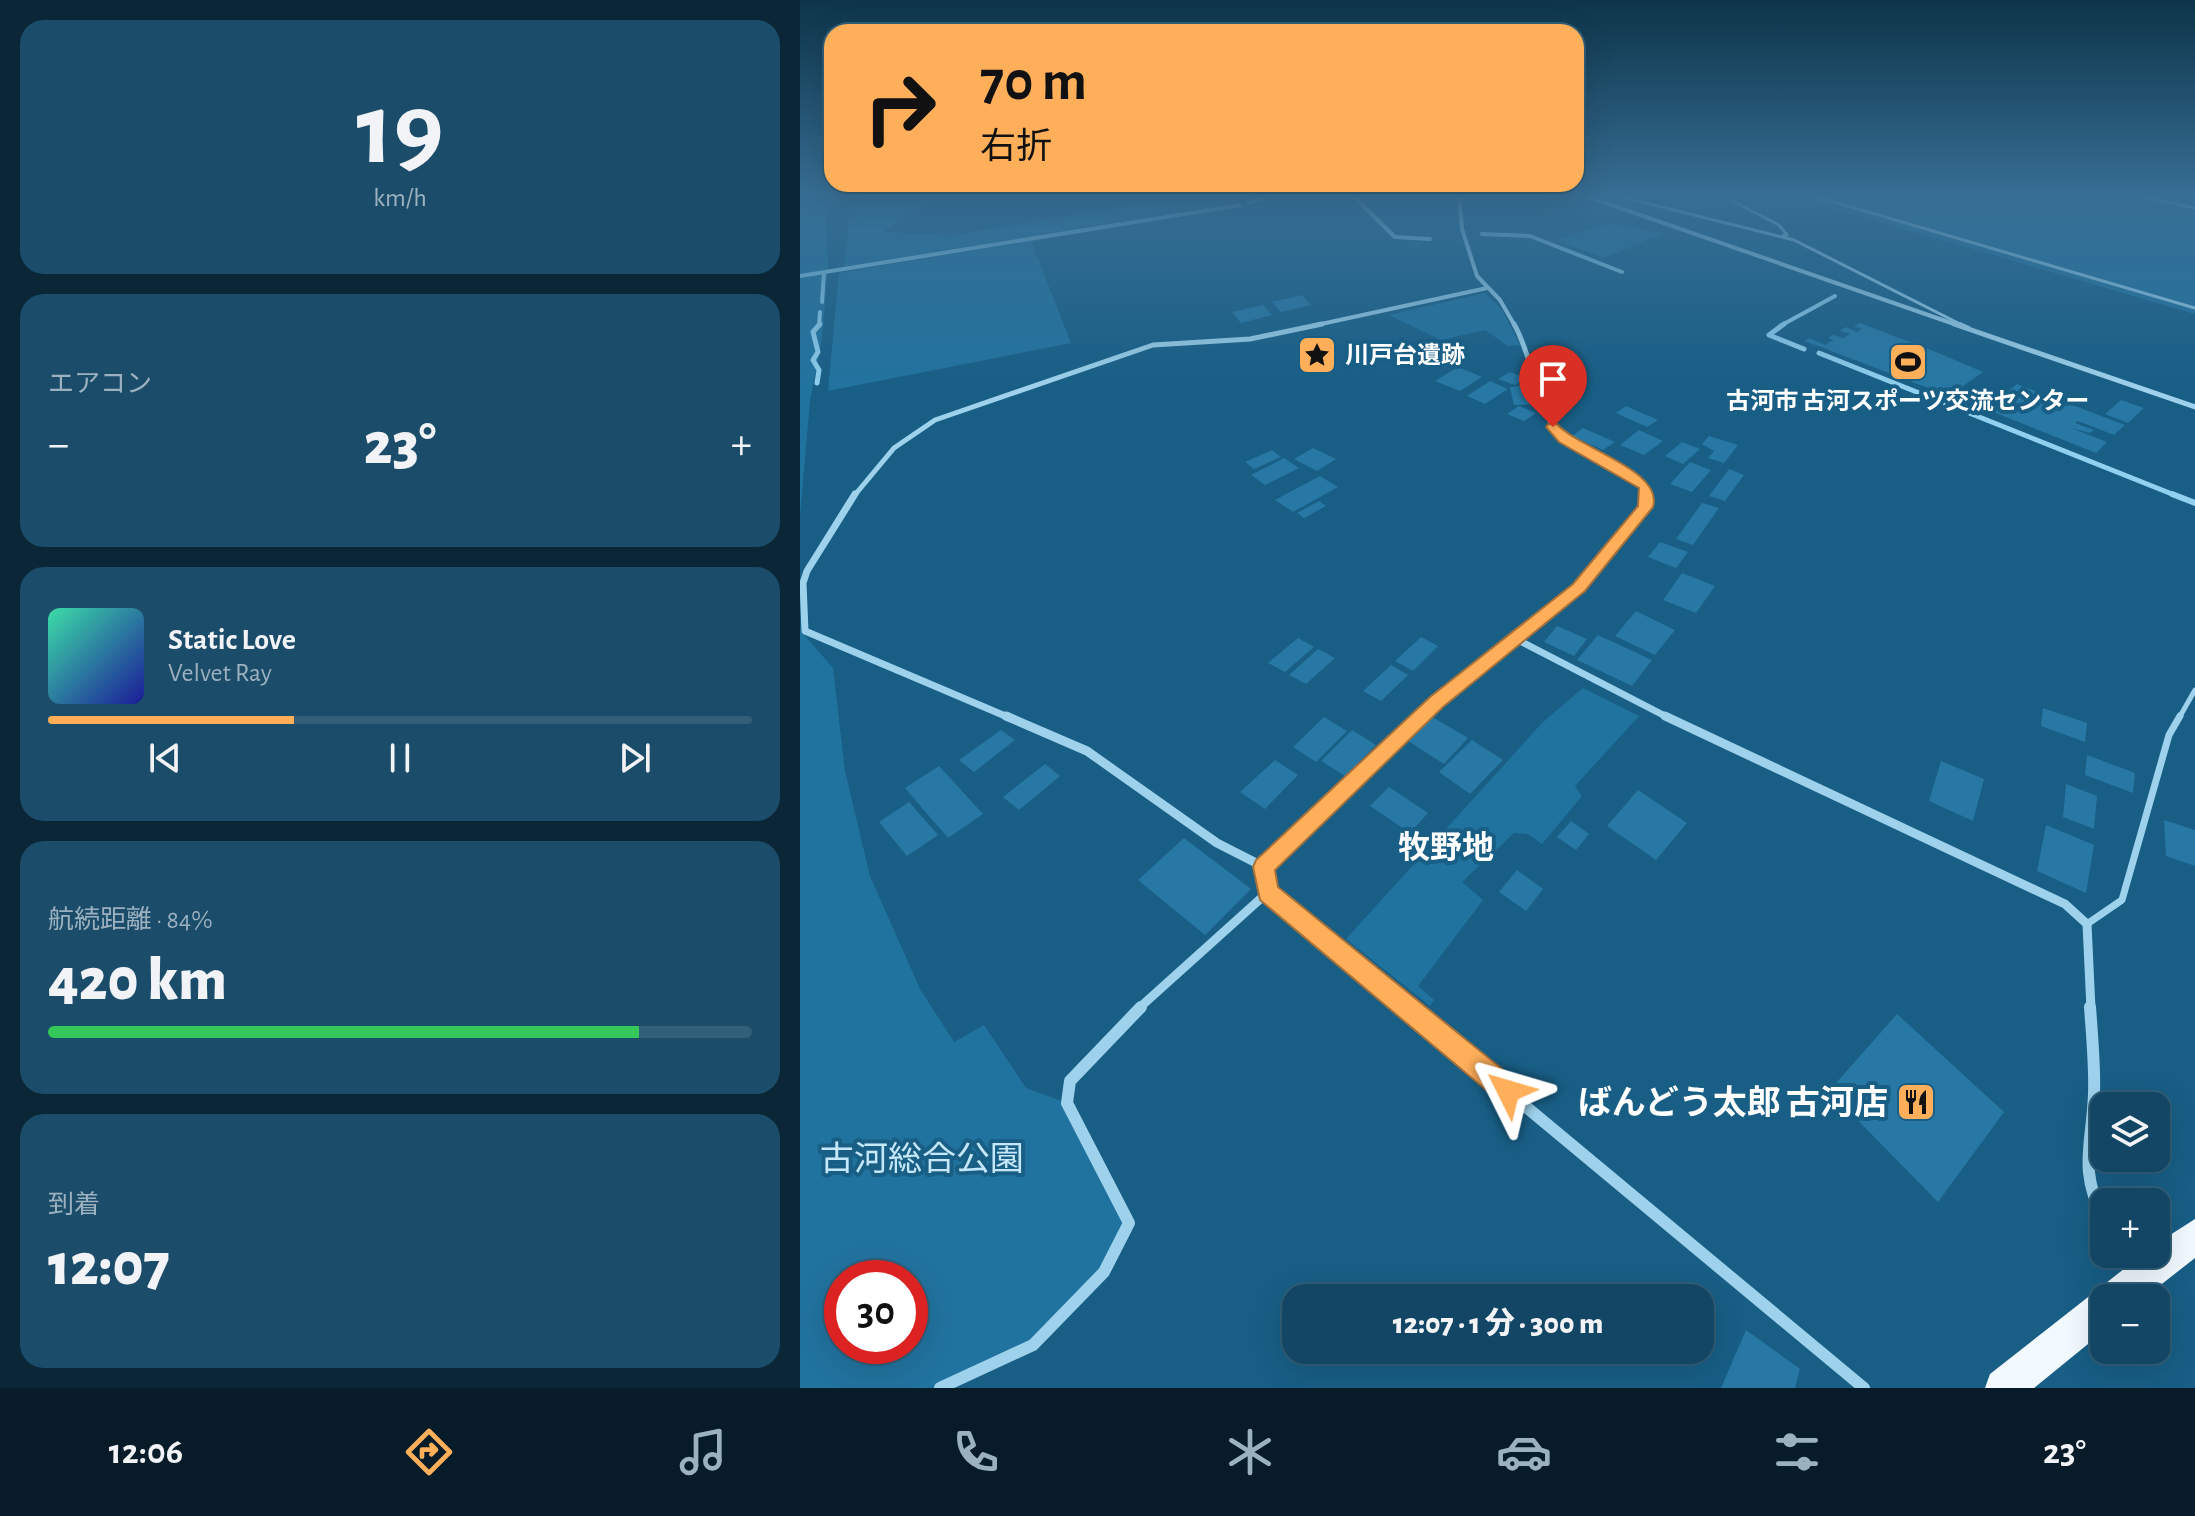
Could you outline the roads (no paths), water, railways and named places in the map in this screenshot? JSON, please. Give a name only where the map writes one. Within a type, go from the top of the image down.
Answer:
[{"type":"highway","points":[[2127,1277],[2195,1236]]},
{"type":"highway","points":[[2004,1388],[2090,1318]]},
{"type":"street","points":[[1264,867],[1426,712],[1579,587],[1645,507],[1649,496],[1646,486],[1636,478],[1563,439],[1553,427],[1523,339],[1500,300],[1477,276],[1472,259]]},
{"type":"street","points":[[1763,259],[1986,338],[2195,407]]},
{"type":"street","points":[[1264,867],[1213,840],[1119,768],[1087,751],[805,631],[803,583],[807,571],[847,505],[889,450],[915,429],[935,420],[1153,345],[1250,339],[1487,288]]},
{"type":"street","points":[[1516,639],[1689,729],[2065,904],[2087,924],[2094,1093],[2086,1168],[2090,1188]]},
{"type":"street","points":[[1264,867],[1268,892],[1864,1388]]},
{"type":"street","points":[[940,1388],[1033,1345],[1104,1272],[1129,1223],[1067,1103],[1070,1081],[1123,1023],[1268,892]]},
{"type":"lane","points":[[1832,259],[1986,338]]},
{"type":"lane","points":[[2027,259],[2195,308]]},
{"type":"lane","points":[[2087,924],[2122,900],[2169,735],[2195,690]]},
{"type":"waterway","points":[[800,276],[907,259]]},
{"type":"waterway","points":[[1588,259],[1622,272]]},
{"type":"waterway","points":[[822,302],[824,273]]},
{"type":"waterway","points":[[1780,326],[1835,296]]},
{"type":"waterway","points":[[819,325],[820,312]]},
{"type":"waterway","points":[[1784,324],[1769,335],[1804,349]]},
{"type":"waterway","points":[[817,383],[819,370],[813,360],[818,352],[813,332],[819,325]]},
{"type":"waterway","points":[[1819,353],[2177,496]]},
{"type":"waterway","points":[[2172,494],[2195,503]]},
{"type":"place","name":"川戸台遺跡","points":[[1317,355]]},
{"type":"place","name":"古河市 古河スポーツ交流センター","points":[[1908,362]]},
{"type":"place","name":"ばんどう太郎 古河店","points":[[1916,1102]]},
{"type":"district","name":"牧野地","points":[[1446,847]]},
{"type":"park label","name":"古河総合公園","points":[[922,1158]]}]
